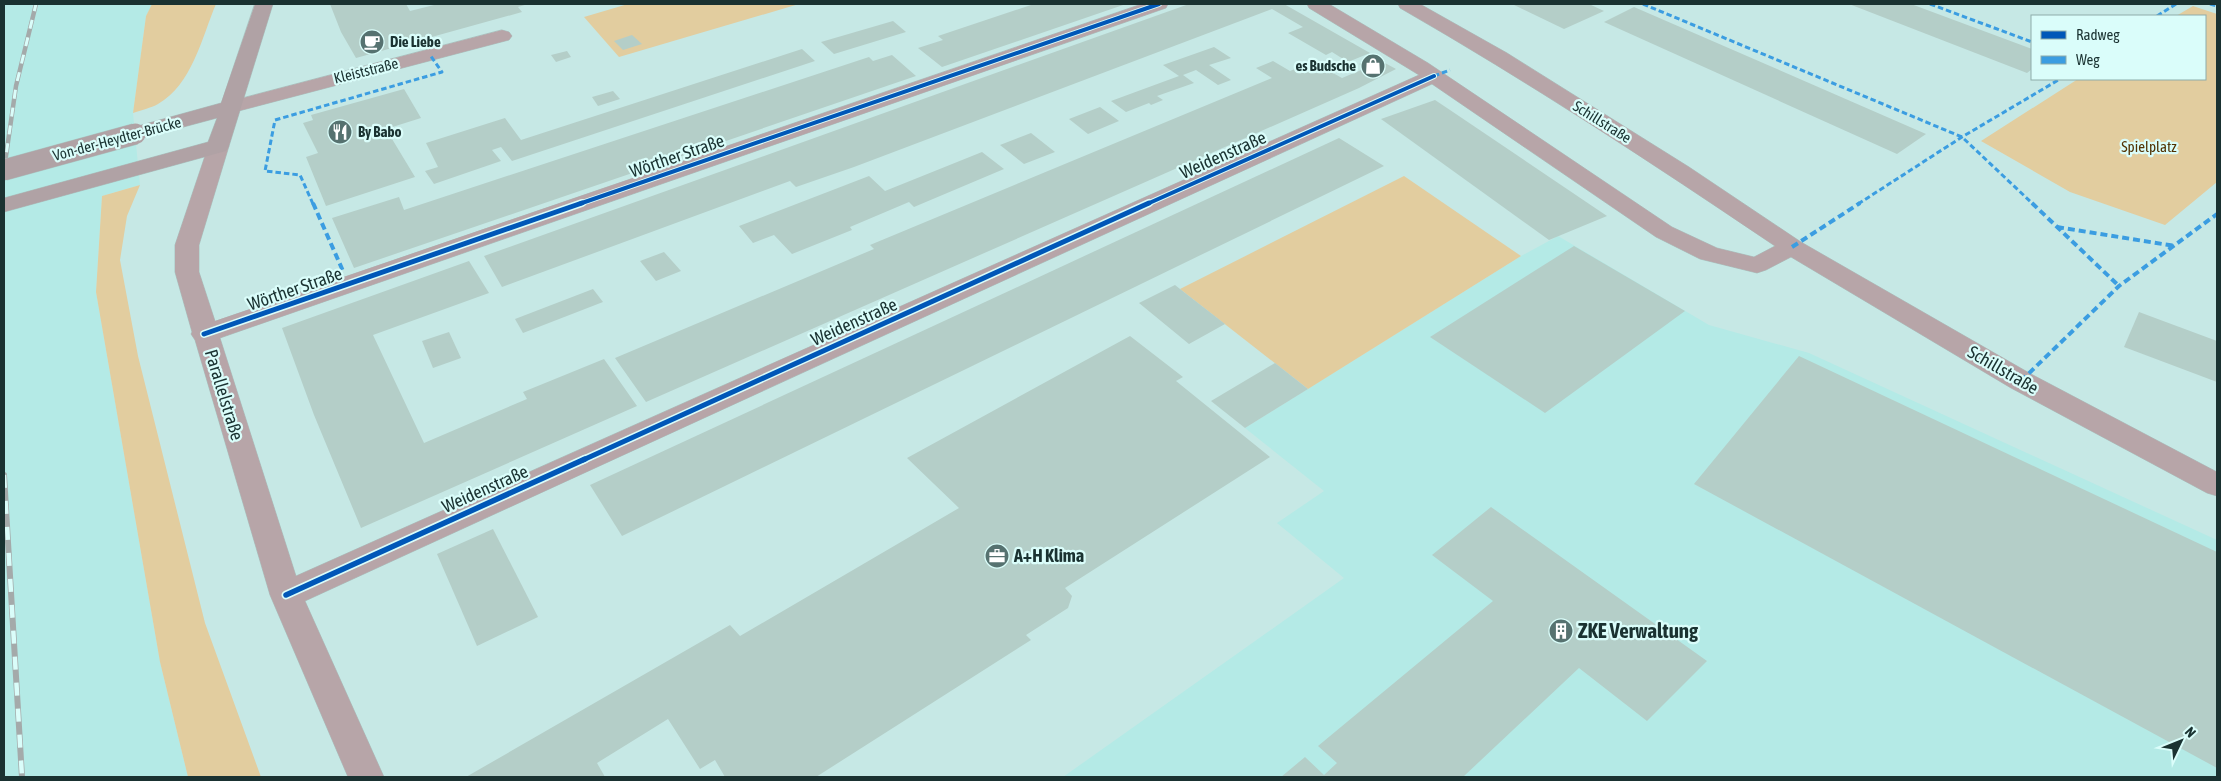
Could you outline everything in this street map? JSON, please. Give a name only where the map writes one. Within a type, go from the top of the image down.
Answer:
[{"type":"main road","name":"Parallelstraße","points":[[218,146],[264,4]]},
{"type":"main road","name":"Von-der-Heydter-Brücke","points":[[4,170],[231,107]]},
{"type":"main road","name":"Von-der-Heydter-Brücke","points":[[4,205],[218,146]]},
{"type":"street","name":"Wörther Straße","points":[[204,334],[1159,4]]},
{"type":"street","points":[[1316,4],[1434,76],[1664,232],[1709,254],[1757,265],[1792,247]]},
{"type":"street","name":"Schillstraße","points":[[1408,4],[1500,57],[1681,172],[1792,247],[2021,381],[2217,485]]},
{"type":"street","name":"Kleiststraße","points":[[231,107],[502,36]]},
{"type":"street","name":"Weidenstraße","points":[[286,594],[1388,95],[1434,76]]},
{"type":"street","name":"Parallelstraße","points":[[218,146],[187,245],[187,272],[204,334],[286,594],[366,777]]},
{"type":"shaded area","points":[[4,4],[152,4],[146,16],[133,113],[140,185],[102,196],[96,292],[160,662],[188,777],[4,777]]},
{"type":"shaded area","points":[[1558,236],[1709,325],[1809,353],[2217,540],[2217,777],[1063,777],[1344,578],[1277,523],[1324,491],[1245,428],[1521,256]]},
{"type":"green space","points":[[152,4],[216,4],[188,73],[179,85],[170,96],[158,104],[133,113],[146,16]]},
{"type":"green space","points":[[628,4],[799,4],[619,57],[584,17]]},
{"type":"green space","name":"Spielplatz","points":[[2193,6],[2217,14],[2217,182],[2165,225],[2070,192],[1981,141],[2076,80],[2206,80],[2206,15],[2178,15]]},
{"type":"green space","points":[[1404,176],[1521,256],[1308,389],[1180,289]]},
{"type":"green space","points":[[140,185],[127,216],[120,260],[138,356],[205,623],[261,777],[188,777],[160,662],[96,292],[102,196]]},
{"type":"building","points":[[330,4],[406,4],[410,11],[438,4],[528,4],[518,7],[522,12],[356,58],[341,32]]},
{"type":"building","points":[[1034,4],[1126,4],[942,67],[918,48],[943,40],[938,36]]},
{"type":"building","points":[[1189,4],[1284,4],[1370,53],[1348,62],[1332,52],[1326,55],[1288,33],[1303,27],[1272,9],[854,167],[796,187],[790,181],[502,287],[484,256]]},
{"type":"building","points":[[1512,4],[1589,4],[1604,11],[1564,29]]},
{"type":"building","points":[[1849,4],[1911,4],[2031,49],[2031,70],[2027,73]]},
{"type":"building","points":[[1634,7],[1926,134],[1897,154],[1604,22]]},
{"type":"building","points":[[893,21],[906,32],[834,54],[821,42]]},
{"type":"building","points":[[632,35],[642,44],[623,50],[614,41]]},
{"type":"building","points":[[1214,47],[1231,58],[1209,65],[1231,80],[1218,85],[1196,70],[1183,75],[1194,83],[1157,96],[1163,100],[1151,105],[1149,103],[1126,112],[1111,101],[1179,76],[1163,65]]},
{"type":"building","points":[[802,49],[815,61],[512,161],[501,147],[492,150],[501,161],[434,184],[425,171],[438,167],[426,143],[505,118],[521,140]]},
{"type":"building","points":[[567,51],[571,57],[556,62],[551,55]]},
{"type":"building","points":[[892,55],[916,76],[354,268],[332,218],[399,197],[404,210],[869,57],[873,61]]},
{"type":"building","points":[[1374,57],[1396,69],[1359,88],[646,402],[615,358],[874,249],[870,245],[1272,78],[1256,68],[1273,61],[1290,71],[1313,62],[1342,78],[1366,68],[1359,64]]},
{"type":"building","points":[[404,89],[421,118],[386,129],[415,177],[326,206],[306,157],[318,153],[303,123],[313,120],[311,115]]},
{"type":"building","points":[[613,91],[620,99],[598,106],[592,97]]},
{"type":"building","points":[[1435,100],[1607,216],[1549,240],[1381,119]]},
{"type":"building","points":[[1100,107],[1119,121],[1088,134],[1069,119]]},
{"type":"building","points":[[1031,133],[1055,152],[1024,164],[1000,145]]},
{"type":"building","points":[[1339,138],[1384,166],[622,536],[590,485]]},
{"type":"building","points":[[982,152],[1004,169],[914,207],[909,202],[850,227],[852,230],[792,254],[774,235],[753,243],[739,226],[869,176],[885,191]]},
{"type":"building","points":[[1574,246],[1685,311],[1545,413],[1430,337]]},
{"type":"building","points":[[664,252],[681,271],[656,281],[640,261]]},
{"type":"building","points":[[469,261],[489,293],[373,335],[424,443],[527,399],[523,392],[604,359],[637,406],[361,528],[314,415],[282,328]]},
{"type":"building","points":[[1175,285],[1225,324],[1189,344],[1139,303]]},
{"type":"building","points":[[593,289],[603,302],[523,333],[515,319]]},
{"type":"building","points":[[2139,312],[2217,341],[2217,382],[2124,347]]},
{"type":"building","points":[[449,332],[461,358],[433,368],[422,341]]},
{"type":"building","name":"A+H Klima","points":[[1130,336],[1183,377],[1176,381],[1270,457],[1065,588],[1072,596],[1068,608],[1026,635],[1031,640],[816,777],[725,777],[715,760],[700,769],[668,719],[597,763],[605,777],[466,777],[730,625],[740,636],[959,508],[907,458]]},
{"type":"building","points":[[1799,356],[2217,552],[2217,768],[1694,484]]},
{"type":"building","points":[[1275,363],[1308,389],[1245,428],[1211,401]]},
{"type":"building","name":"ZKE Verwaltung","points":[[1491,507],[1707,661],[1647,721],[1579,668],[1463,777],[1281,777],[1305,757],[1324,775],[1337,763],[1318,746],[1493,601],[1432,555]]},
{"type":"building","points":[[493,529],[538,617],[477,646],[437,554]]},
{"type":"railway","points":[[4,170],[16,86],[36,4]]},
{"type":"railway","points":[[4,475],[22,777]]},
{"type":"marked path","points":[[1643,4],[1962,137],[2119,286]]},
{"type":"marked path","points":[[1930,4],[2031,42]]},
{"type":"marked path","points":[[2159,15],[2176,4]]},
{"type":"marked path","points":[[2210,4],[2217,6]]},
{"type":"marked path","points":[[343,271],[300,175],[265,171],[275,120],[442,72],[430,55]]},
{"type":"marked path","points":[[1434,76],[1450,70]]},
{"type":"marked path","points":[[1792,247],[1962,137],[2058,80]]},
{"type":"marked path","points":[[2021,381],[2119,286],[2217,214]]},
{"type":"marked path","points":[[2057,227],[2175,246]]},
{"type":"cycle path","points":[[204,334],[1159,4]]},
{"type":"cycle path","points":[[286,595],[1388,95],[1434,76]]},
{"type":"place","name":"Die Liebe","points":[[372,42]]},
{"type":"place","name":"es Budsche","points":[[1373,66]]},
{"type":"place","name":"By Babo","points":[[340,132]]},
{"type":"place","name":"A+H Klima","points":[[997,556]]},
{"type":"place","name":"ZKE Verwaltung","points":[[1561,631]]}]
